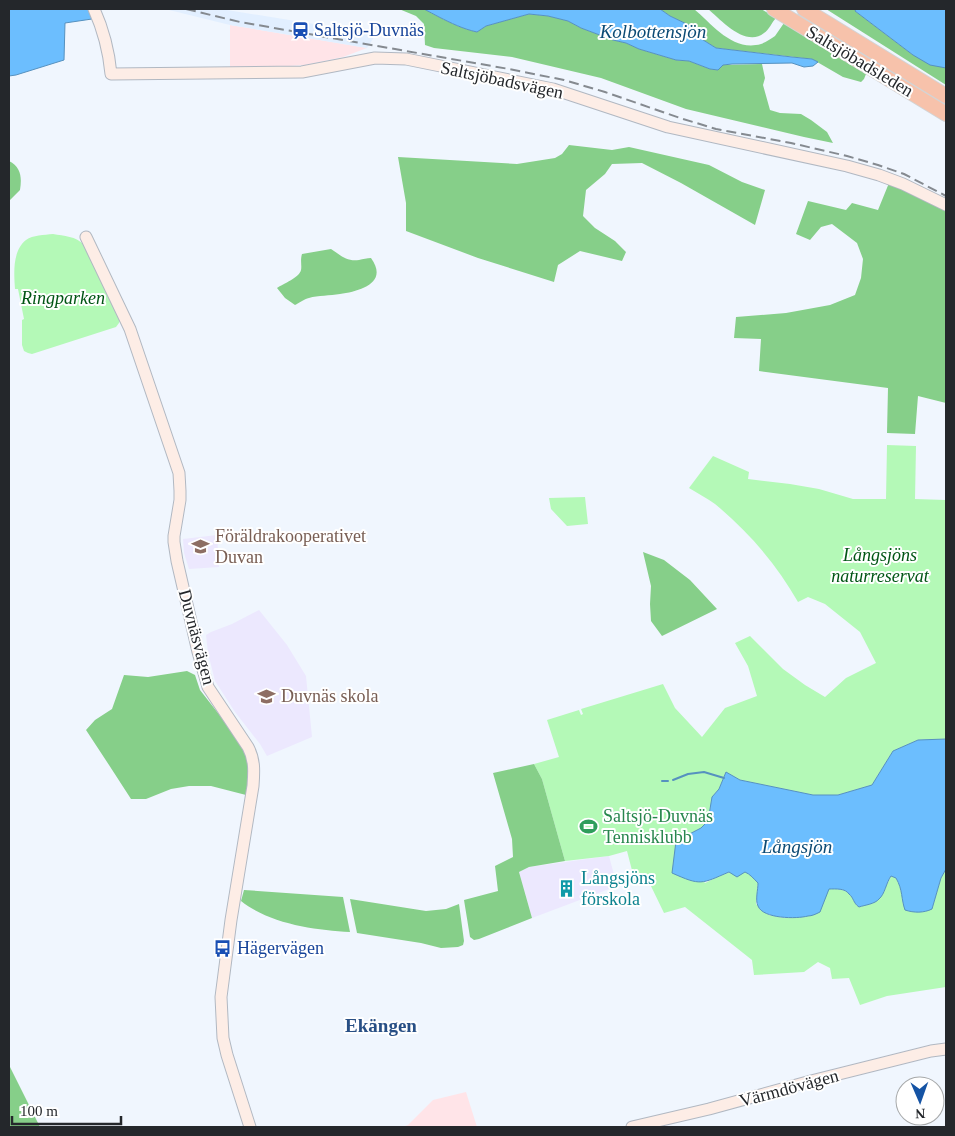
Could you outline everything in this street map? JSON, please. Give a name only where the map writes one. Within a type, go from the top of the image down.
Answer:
[{"type":"highway","name":"Saltsjöbadsleden","points":[[774,9],[946,114]]},
{"type":"highway","name":"Saltsjöbadsleden","points":[[804,9],[946,96]]},
{"type":"street","name":"Saltsjöbadsvägen","points":[[94,9],[99,20],[111,74],[302,72],[376,58],[406,59],[552,89],[668,127],[847,166],[895,181],[946,205]]},
{"type":"street","name":"Duvnäsvägen","points":[[86,237],[130,329],[179,473],[180,500],[174,542],[198,652],[208,687],[252,754],[254,774],[251,803],[231,920],[221,997],[223,1038],[233,1077],[250,1127]]},
{"type":"street","name":"Värmdövägen","points":[[632,1127],[946,1048]]},
{"type":"shaded area","points":[[165,9],[221,9],[376,34],[367,48],[230,25]]},
{"type":"shaded area","points":[[230,25],[367,48],[343,57],[305,65],[230,68]]},
{"type":"shaded area","name":"Föräldrakooperativet Duvan","points":[[217,535],[219,567],[189,569],[184,553],[183,539]]},
{"type":"shaded area","name":"Duvnäs skola","points":[[259,610],[287,645],[306,676],[312,737],[267,756],[215,681],[206,635]]},
{"type":"shaded area","points":[[609,856],[617,886],[532,918],[519,872],[529,867]]},
{"type":"shaded area","points":[[466,1092],[477,1127],[402,1127],[408,1125],[433,1100]]},
{"type":"green space","points":[[399,9],[424,9],[457,26],[477,32],[486,26],[529,14],[548,16],[568,21],[581,28],[639,49],[676,60],[689,61],[710,69],[718,70],[723,65],[762,64],[765,78],[763,85],[770,110],[780,113],[801,114],[827,132],[833,143],[686,109],[601,78],[512,57],[434,48],[425,45],[424,24],[416,16]]},
{"type":"green space","points":[[660,9],[694,9],[724,36],[741,44],[761,44],[775,36],[784,23],[866,74],[861,82],[843,77],[812,59],[716,48],[700,38],[695,28]]},
{"type":"green space","points":[[708,9],[761,9],[776,18],[764,33],[757,37],[749,37],[734,31]]},
{"type":"green space","points":[[826,9],[856,9],[855,11],[913,55],[946,66],[946,85]]},
{"type":"green space","points":[[569,145],[612,150],[629,147],[709,165],[742,182],[765,190],[755,225],[642,163],[612,164],[605,174],[586,190],[583,216],[626,252],[622,261],[580,251],[558,265],[554,282],[478,258],[406,231],[406,203],[398,157],[517,164],[555,158],[562,154]]},
{"type":"green space","points":[[9,161],[18,169],[21,181],[20,190],[9,201]]},
{"type":"green space","points":[[889,183],[946,209],[946,403],[918,396],[915,434],[887,433],[888,388],[759,371],[761,339],[734,338],[736,317],[786,313],[830,305],[855,295],[861,278],[863,259],[857,243],[832,224],[821,227],[810,240],[796,234],[808,201],[846,210],[852,203],[878,210]]},
{"type":"green space","name":"Ringparken","points":[[53,234],[74,238],[84,245],[120,318],[116,327],[32,354],[24,351],[22,345],[22,320],[24,319],[18,289],[15,289],[16,256],[21,245],[29,238]]},
{"type":"green space","points":[[331,249],[344,258],[351,260],[371,258],[376,267],[377,274],[374,280],[356,291],[313,297],[295,305],[285,298],[277,288],[300,273],[302,254]]},
{"type":"green space","name":"Långsjöns naturreservat","points":[[887,445],[916,446],[915,499],[946,500],[946,739],[918,740],[893,751],[872,785],[838,795],[813,795],[740,780],[726,772],[719,789],[712,797],[709,821],[701,828],[676,841],[705,883],[731,872],[747,872],[758,883],[756,904],[769,915],[785,918],[808,916],[829,889],[845,891],[859,907],[883,893],[891,876],[896,878],[901,887],[903,904],[932,909],[941,878],[946,869],[946,987],[887,996],[860,1005],[849,978],[832,979],[830,968],[818,962],[804,972],[754,975],[752,960],[685,907],[664,913],[649,882],[640,880],[635,882],[627,851],[609,856],[565,861],[542,779],[534,764],[559,757],[547,720],[579,710],[581,715],[583,714],[581,709],[663,684],[675,708],[702,737],[725,708],[757,696],[748,666],[735,643],[750,636],[783,669],[825,697],[846,678],[876,663],[860,632],[825,604],[808,597],[798,602],[781,575],[750,537],[715,504],[689,488],[713,456],[749,472],[748,479],[819,489],[853,499],[886,499]]},
{"type":"green space","points":[[585,497],[588,524],[567,526],[551,509],[549,498]]},
{"type":"green space","points":[[643,552],[664,560],[690,580],[717,609],[662,636],[651,621],[651,586]]},
{"type":"green space","points":[[187,671],[195,675],[200,690],[239,740],[249,759],[250,775],[246,795],[211,786],[189,786],[171,789],[146,799],[131,799],[86,730],[95,720],[112,709],[124,675],[148,677]]},
{"type":"green space","points":[[534,764],[542,779],[565,861],[529,867],[519,872],[532,918],[474,940],[470,937],[464,900],[498,891],[495,866],[513,857],[512,839],[493,773]]},
{"type":"green space","points":[[244,890],[343,897],[350,932],[322,930],[293,924],[265,915],[241,901]]},
{"type":"green space","points":[[350,899],[426,911],[446,909],[459,904],[463,945],[441,948],[357,933]]},
{"type":"green space","points":[[9,1065],[40,1127],[9,1127]]},
{"type":"water","points":[[9,9],[89,9],[92,19],[65,23],[64,60],[9,76]]},
{"type":"water","name":"Kolbottensjön","points":[[424,9],[660,9],[695,28],[700,38],[716,48],[812,59],[818,62],[813,66],[804,67],[792,63],[732,64],[723,65],[718,70],[710,69],[689,61],[676,60],[639,49],[581,28],[568,21],[548,16],[529,14],[486,26],[477,32],[457,26]]},
{"type":"water","points":[[856,9],[946,9],[946,68],[930,65],[913,55],[855,11]]},
{"type":"water","name":"Långsjön","points":[[946,739],[946,869],[941,878],[932,909],[919,912],[905,910],[898,882],[896,878],[891,876],[881,897],[872,903],[859,907],[847,892],[840,889],[829,889],[820,912],[803,917],[773,916],[761,910],[758,906],[758,883],[745,872],[737,877],[729,872],[701,882],[695,882],[672,873],[676,841],[701,828],[708,821],[712,797],[719,789],[726,772],[740,780],[813,795],[838,795],[872,785],[893,751],[918,740]]},
{"type":"waterway","points":[[673,780],[688,774],[704,772],[724,778]]},
{"type":"waterway","points":[[662,781],[668,781]]},
{"type":"railway","points":[[186,9],[240,22],[564,80],[716,129],[791,143],[878,165],[904,174],[946,196]]},
{"type":"place","name":"Saltsjö-Duvnäs","points":[[300,30]]},
{"type":"place","name":"Föräldrakooperativet Duvan","points":[[201,546]]},
{"type":"place","name":"Duvnäs skola","points":[[267,696]]},
{"type":"place","name":"Saltsjö-Duvnäs Tennisklubb","points":[[589,826]]},
{"type":"place","name":"Långsjöns förskola","points":[[567,888]]},
{"type":"place","name":"Hägervägen","points":[[223,948]]},
{"type":"district","name":"Ekängen","points":[[381,1025]]}]
